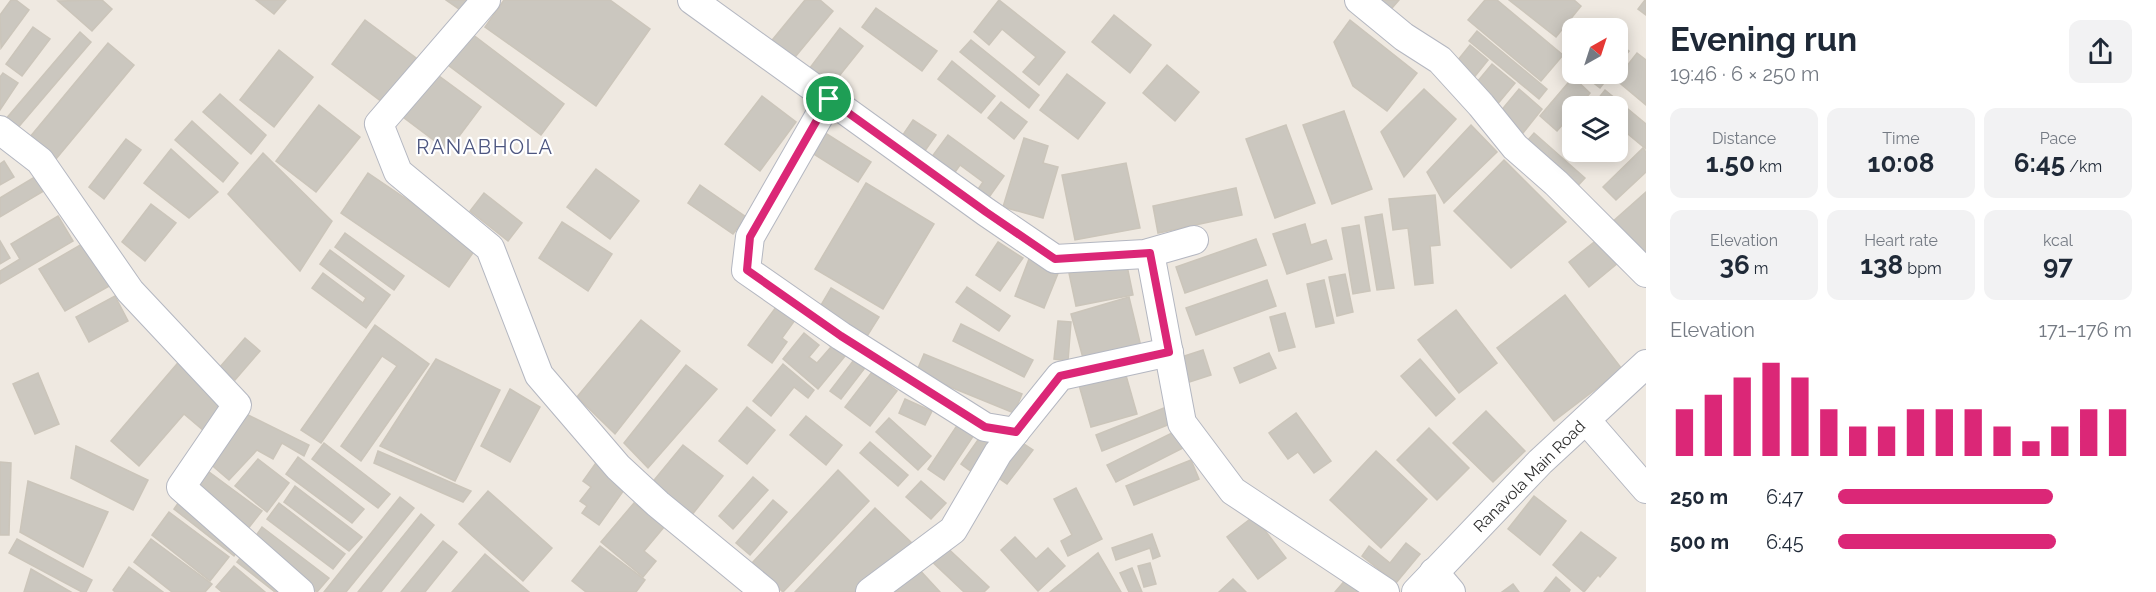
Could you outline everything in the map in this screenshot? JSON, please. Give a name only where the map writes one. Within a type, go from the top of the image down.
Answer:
[{"type":"street","points":[[486,0],[379,124],[398,172],[490,248],[539,375],[618,467],[658,504],[765,592]]},
{"type":"street","points":[[692,0],[986,212],[1055,259],[1150,253],[1194,240]]},
{"type":"street","points":[[1359,0],[1404,37],[1440,60],[1515,147],[1556,183],[1646,273]]},
{"type":"street","points":[[829,99],[750,237],[747,270],[841,336],[985,427],[1016,432]]},
{"type":"street","points":[[0,130],[40,161],[130,291],[237,405],[181,487],[300,592]]},
{"type":"street","points":[[1150,253],[1182,423],[1233,492],[1384,592]]},
{"type":"street","points":[[870,592],[953,530],[998,453],[1060,376],[1169,352]]},
{"type":"street","name":"Ranavola Main Road","points":[[1434,586],[1540,462],[1646,364]]},
{"type":"street","points":[[1586,420],[1646,489]]},
{"type":"building","points":[[11,0],[16,0],[29,10],[1,48],[0,15]]},
{"type":"building","points":[[102,0],[112,9],[92,31],[58,1]]},
{"type":"building","points":[[256,0],[286,0],[274,14]]},
{"type":"building","points":[[446,0],[476,0],[466,14]]},
{"type":"building","points":[[504,0],[610,0],[650,29],[596,106],[485,27]]},
{"type":"building","points":[[805,0],[820,0],[833,11],[791,62],[769,44]]},
{"type":"building","points":[[999,0],[1065,52],[1039,85],[1023,72],[1036,57],[1002,29],[989,45],[974,32]]},
{"type":"building","points":[[1367,0],[1399,0],[1386,15]]},
{"type":"building","points":[[1485,0],[1497,0],[1562,56],[1541,81],[1468,20]]},
{"type":"building","points":[[1509,0],[1574,0],[1581,6],[1571,18],[1562,18],[1562,30],[1556,37]]},
{"type":"building","points":[[1646,0],[1646,15],[1638,9]]},
{"type":"building","points":[[876,8],[937,51],[922,71],[862,27]]},
{"type":"building","points":[[1114,15],[1151,45],[1130,73],[1092,42]]},
{"type":"building","points":[[365,20],[416,58],[382,102],[332,64]]},
{"type":"building","points":[[1350,20],[1417,73],[1387,111],[1353,86],[1334,42]]},
{"type":"building","points":[[33,27],[50,39],[22,76],[6,64]]},
{"type":"building","points":[[840,28],[863,46],[828,90],[806,73]]},
{"type":"building","points":[[1477,31],[1547,89],[1539,99],[1469,41]]},
{"type":"building","points":[[80,32],[91,42],[16,130],[5,120]]},
{"type":"building","points":[[472,34],[564,104],[541,135],[448,65]]},
{"type":"building","points":[[971,40],[1039,95],[1029,108],[960,52]]},
{"type":"building","points":[[108,43],[134,65],[56,159],[30,137]]},
{"type":"building","points":[[1470,45],[1488,60],[1472,80],[1454,65]]},
{"type":"building","points":[[279,50],[313,77],[274,127],[240,100]]},
{"type":"building","points":[[1637,53],[1646,60],[1646,105],[1621,84],[1628,84],[1628,65]]},
{"type":"building","points":[[952,61],[995,96],[981,113],[938,79]]},
{"type":"building","points":[[1492,64],[1515,83],[1496,106],[1473,87]]},
{"type":"building","points":[[1167,65],[1199,92],[1175,121],[1143,93]]},
{"type":"building","points":[[3,73],[18,83],[0,110],[0,77]]},
{"type":"building","points":[[435,73],[481,107],[448,151],[403,117]]},
{"type":"building","points":[[1067,74],[1105,103],[1078,139],[1040,110]]},
{"type":"building","points":[[1567,84],[1580,84],[1590,93],[1587,96],[1562,96],[1562,125],[1557,131],[1540,116]]},
{"type":"building","points":[[1424,89],[1456,119],[1404,177],[1381,132]]},
{"type":"building","points":[[1519,89],[1542,109],[1519,138],[1495,118]]},
{"type":"building","points":[[1605,90],[1612,96],[1600,96]]},
{"type":"building","points":[[220,94],[266,135],[251,154],[203,112]]},
{"type":"building","points":[[762,96],[796,122],[760,171],[725,144]]},
{"type":"building","points":[[1001,102],[1027,122],[1014,139],[988,118]]},
{"type":"building","points":[[319,105],[360,137],[316,192],[276,161]]},
{"type":"building","points":[[1628,109],[1646,124],[1646,149],[1628,134]]},
{"type":"building","points":[[1344,111],[1372,189],[1332,204],[1303,125]]},
{"type":"building","points":[[913,120],[936,135],[920,158],[898,142]]},
{"type":"building","points":[[192,121],[238,163],[223,182],[175,140]]},
{"type":"building","points":[[1286,125],[1315,203],[1275,218],[1246,139]]},
{"type":"building","points":[[1471,125],[1497,152],[1444,203],[1427,172]]},
{"type":"building","points":[[822,131],[871,162],[858,182],[809,151]]},
{"type":"building","points":[[1534,133],[1562,158],[1562,162],[1567,162],[1585,178],[1572,192],[1522,147]]},
{"type":"building","points":[[948,135],[1004,176],[985,203],[974,195],[983,182],[960,165],[951,178],[928,162]]},
{"type":"building","points":[[1024,138],[1048,146],[1043,163],[1058,167],[1043,218],[1003,207]]},
{"type":"building","points":[[126,139],[141,150],[104,199],[89,187]]},
{"type":"building","points":[[1643,148],[1646,152],[1646,172],[1616,200],[1603,187]]},
{"type":"building","points":[[171,149],[218,192],[189,218],[144,183]]},
{"type":"building","points":[[263,153],[332,221],[300,271],[228,194]]},
{"type":"building","points":[[1504,160],[1566,222],[1511,268],[1454,211]]},
{"type":"building","points":[[4,161],[14,177],[0,185],[0,164]]},
{"type":"building","points":[[1126,163],[1140,228],[1075,240],[1062,175]]},
{"type":"building","points":[[596,169],[639,201],[610,239],[567,207]]},
{"type":"building","points":[[368,173],[477,247],[449,287],[341,213]]},
{"type":"building","points":[[38,175],[47,189],[0,217],[0,198]]},
{"type":"building","points":[[866,183],[934,224],[883,309],[815,269]]},
{"type":"building","points":[[700,185],[746,217],[733,234],[688,203]]},
{"type":"building","points":[[1236,188],[1242,215],[1158,233],[1153,206]]},
{"type":"building","points":[[1646,192],[1646,262],[1611,223]]},
{"type":"building","points":[[484,193],[522,223],[508,241],[470,211]]},
{"type":"building","points":[[1435,195],[1440,245],[1430,246],[1433,283],[1415,285],[1408,228],[1393,230],[1389,199]]},
{"type":"building","points":[[151,204],[176,223],[145,261],[122,242]]},
{"type":"building","points":[[1382,214],[1394,288],[1377,290],[1365,217]]},
{"type":"building","points":[[58,216],[73,241],[0,284],[0,271],[20,259],[11,244]]},
{"type":"building","points":[[562,222],[612,254],[588,291],[539,258]]},
{"type":"building","points":[[1305,224],[1311,245],[1326,240],[1332,259],[1287,274],[1273,234]]},
{"type":"building","points":[[1359,225],[1370,291],[1353,294],[1342,228]]},
{"type":"building","points":[[101,233],[127,276],[65,311],[39,269]]},
{"type":"building","points":[[345,233],[404,276],[394,290],[335,247]]},
{"type":"building","points":[[1256,239],[1266,265],[1185,293],[1176,267]]},
{"type":"building","points":[[1598,239],[1618,263],[1589,287],[1569,262]]},
{"type":"building","points":[[0,241],[10,258],[0,264]]},
{"type":"building","points":[[998,242],[1023,258],[1000,291],[976,275]]},
{"type":"building","points":[[330,250],[390,295],[366,328],[312,288],[323,273],[363,303],[366,298],[320,264]]},
{"type":"building","points":[[1029,259],[1059,271],[1044,308],[1015,296]]},
{"type":"building","points":[[1126,261],[1133,295],[1076,306],[1069,273]]},
{"type":"building","points":[[1345,274],[1353,312],[1337,316],[1329,277]]},
{"type":"building","points":[[1267,280],[1276,306],[1196,335],[1186,308]]},
{"type":"building","points":[[1324,280],[1334,323],[1316,327],[1307,284]]},
{"type":"building","points":[[967,287],[1010,316],[999,331],[956,302]]},
{"type":"building","points":[[831,288],[879,317],[864,341],[817,312]]},
{"type":"building","points":[[785,295],[803,309],[782,338],[787,342],[772,363],[748,345]]},
{"type":"building","points":[[1565,295],[1622,369],[1554,421],[1497,348]]},
{"type":"building","points":[[115,296],[128,321],[89,342],[76,317]]},
{"type":"building","points":[[1129,297],[1143,355],[1086,369],[1071,314]]},
{"type":"building","points":[[1456,310],[1497,363],[1459,393],[1418,340]]},
{"type":"building","points":[[1285,313],[1295,347],[1279,351],[1270,317]]},
{"type":"building","points":[[641,320],[680,351],[615,434],[577,397]]},
{"type":"building","points":[[1058,321],[1071,322],[1068,361],[1054,359]]},
{"type":"building","points":[[961,324],[1033,360],[1024,377],[953,341]]},
{"type":"building","points":[[375,325],[429,364],[361,461],[341,446],[397,366],[382,356],[321,443],[301,430]]},
{"type":"building","points":[[804,333],[819,345],[809,357],[817,363],[831,347],[822,339],[846,355],[818,389],[783,359]]},
{"type":"building","points":[[245,338],[260,351],[235,380],[220,367]]},
{"type":"building","points":[[1203,350],[1211,375],[1180,385],[1172,360]]},
{"type":"building","points":[[860,352],[871,360],[841,399],[830,391]]},
{"type":"building","points":[[1269,353],[1276,368],[1240,383],[1234,368]]},
{"type":"building","points":[[924,354],[1022,394],[1014,413],[916,373]]},
{"type":"building","points":[[182,358],[231,400],[204,431],[184,414],[139,466],[111,441]]},
{"type":"building","points":[[436,359],[500,390],[455,481],[380,446]]},
{"type":"building","points":[[1420,359],[1455,399],[1436,416],[1401,376]]},
{"type":"building","points":[[783,364],[814,390],[808,398],[794,387],[771,416],[753,401]]},
{"type":"building","points":[[686,365],[717,389],[648,468],[624,443]]},
{"type":"building","points":[[872,372],[897,391],[870,426],[845,407]]},
{"type":"building","points":[[1125,372],[1137,414],[1091,427],[1079,385]]},
{"type":"building","points":[[38,373],[59,424],[35,434],[13,384]]},
{"type":"building","points":[[510,389],[540,407],[510,462],[481,446]]},
{"type":"building","points":[[905,399],[932,411],[925,425],[899,413]]},
{"type":"building","points":[[1169,406],[1175,422],[1102,451],[1096,435]]},
{"type":"building","points":[[747,407],[775,430],[747,464],[719,441]]},
{"type":"building","points":[[1486,411],[1525,451],[1493,482],[1453,443]]},
{"type":"building","points":[[1296,413],[1331,461],[1314,473],[1298,452],[1288,459],[1269,433]]},
{"type":"building","points":[[248,415],[309,445],[304,456],[282,443],[273,459],[257,450],[229,480],[208,462]]},
{"type":"building","points":[[806,416],[842,445],[826,465],[790,435]]},
{"type":"building","points":[[889,418],[931,456],[918,470],[876,432]]},
{"type":"building","points":[[962,418],[978,429],[944,480],[928,469]]},
{"type":"building","points":[[987,427],[1003,438],[976,475],[961,464]]},
{"type":"building","points":[[1429,428],[1469,468],[1437,500],[1397,460]]},
{"type":"building","points":[[1176,431],[1185,447],[1116,482],[1107,465]]},
{"type":"building","points":[[1018,440],[1033,450],[1007,484],[993,474]]},
{"type":"building","points":[[870,442],[908,475],[898,486],[860,453]]},
{"type":"building","points":[[324,443],[390,494],[378,508],[312,459]]},
{"type":"building","points":[[683,445],[723,476],[691,516],[651,484]]},
{"type":"building","points":[[76,446],[148,480],[133,510],[71,478]]},
{"type":"building","points":[[378,451],[471,491],[463,502],[374,463]]},
{"type":"building","points":[[1376,451],[1427,499],[1381,548],[1330,500]]},
{"type":"building","points":[[298,457],[364,509],[352,523],[286,474]]},
{"type":"building","points":[[258,459],[289,483],[267,512],[235,486]]},
{"type":"building","points":[[598,460],[629,483],[599,525],[582,513],[587,506],[580,501],[591,487],[583,481]]},
{"type":"building","points":[[1191,460],[1199,479],[1134,505],[1126,486]]},
{"type":"building","points":[[0,462],[11,463],[9,535],[0,535]]},
{"type":"building","points":[[201,466],[262,511],[243,535],[184,489]]},
{"type":"building","points":[[838,470],[869,501],[783,592],[752,563]]},
{"type":"building","points":[[753,477],[768,490],[733,529],[719,516]]},
{"type":"building","points":[[28,481],[108,512],[83,567],[20,532]]},
{"type":"building","points":[[921,481],[946,503],[931,519],[906,497]]},
{"type":"building","points":[[295,486],[362,537],[349,551],[284,502]]},
{"type":"building","points":[[1076,488],[1102,539],[1068,556],[1061,541],[1072,535],[1054,499]]},
{"type":"building","points":[[488,491],[552,548],[523,581],[459,524]]},
{"type":"building","points":[[183,496],[240,546],[234,556],[174,509]]},
{"type":"building","points":[[1534,496],[1566,521],[1540,555],[1508,529]]},
{"type":"building","points":[[400,497],[414,508],[346,592],[324,592]]},
{"type":"building","points":[[773,500],[787,512],[750,555],[736,543]]},
{"type":"building","points":[[279,503],[345,554],[333,569],[267,519]]},
{"type":"building","points":[[634,503],[664,527],[644,551],[656,561],[643,577],[601,542]]},
{"type":"building","points":[[875,508],[913,544],[867,592],[795,592]]},
{"type":"building","points":[[169,512],[229,557],[210,581],[152,535]]},
{"type":"building","points":[[421,514],[434,525],[381,592],[358,592]]},
{"type":"building","points":[[1254,516],[1286,558],[1258,579],[1227,537]]},
{"type":"building","points":[[262,527],[329,578],[317,592],[251,543]]},
{"type":"building","points":[[1581,532],[1616,558],[1584,592],[1553,565]]},
{"type":"building","points":[[1152,534],[1160,556],[1153,559],[1150,548],[1116,560],[1112,548]]},
{"type":"building","points":[[1015,537],[1036,559],[1048,548],[1065,566],[1038,591],[1001,550]]},
{"type":"building","points":[[17,539],[92,580],[86,592],[82,592],[9,553]]},
{"type":"building","points":[[151,539],[212,584],[205,592],[172,592],[134,562]]},
{"type":"building","points":[[443,541],[457,552],[425,592],[401,592]]},
{"type":"building","points":[[940,541],[989,587],[984,592],[964,592],[926,556]]},
{"type":"building","points":[[1406,543],[1420,554],[1396,583],[1362,556],[1369,546],[1390,563]]},
{"type":"building","points":[[600,546],[645,580],[636,592],[586,592],[572,581]]},
{"type":"building","points":[[247,549],[302,592],[275,592],[237,562]]},
{"type":"building","points":[[1098,553],[1121,592],[1050,592]]},
{"type":"building","points":[[485,554],[529,592],[452,592]]},
{"type":"building","points":[[1150,563],[1156,584],[1144,587],[1138,566]]},
{"type":"building","points":[[1360,563],[1378,592],[1335,592]]},
{"type":"building","points":[[234,566],[265,592],[222,592],[216,587]]},
{"type":"building","points":[[916,566],[940,592],[888,592]]},
{"type":"building","points":[[129,567],[163,592],[115,592],[113,590]]},
{"type":"building","points":[[1132,568],[1142,592],[1129,592],[1120,573]]},
{"type":"building","points":[[31,569],[71,592],[24,592]]},
{"type":"building","points":[[1556,577],[1570,590],[1569,592],[1544,592]]},
{"type":"building","points":[[1233,579],[1246,592],[1219,592]]},
{"type":"building","points":[[1513,584],[1519,592],[1502,592]]},
{"type":"district","name":"RANABHOLA","points":[[485,147]]},
{"type":"route","points":[[829,99],[1055,259],[1150,253],[1169,352],[1060,376],[1016,432],[985,427],[841,336],[747,270],[750,237],[829,99]]}]
